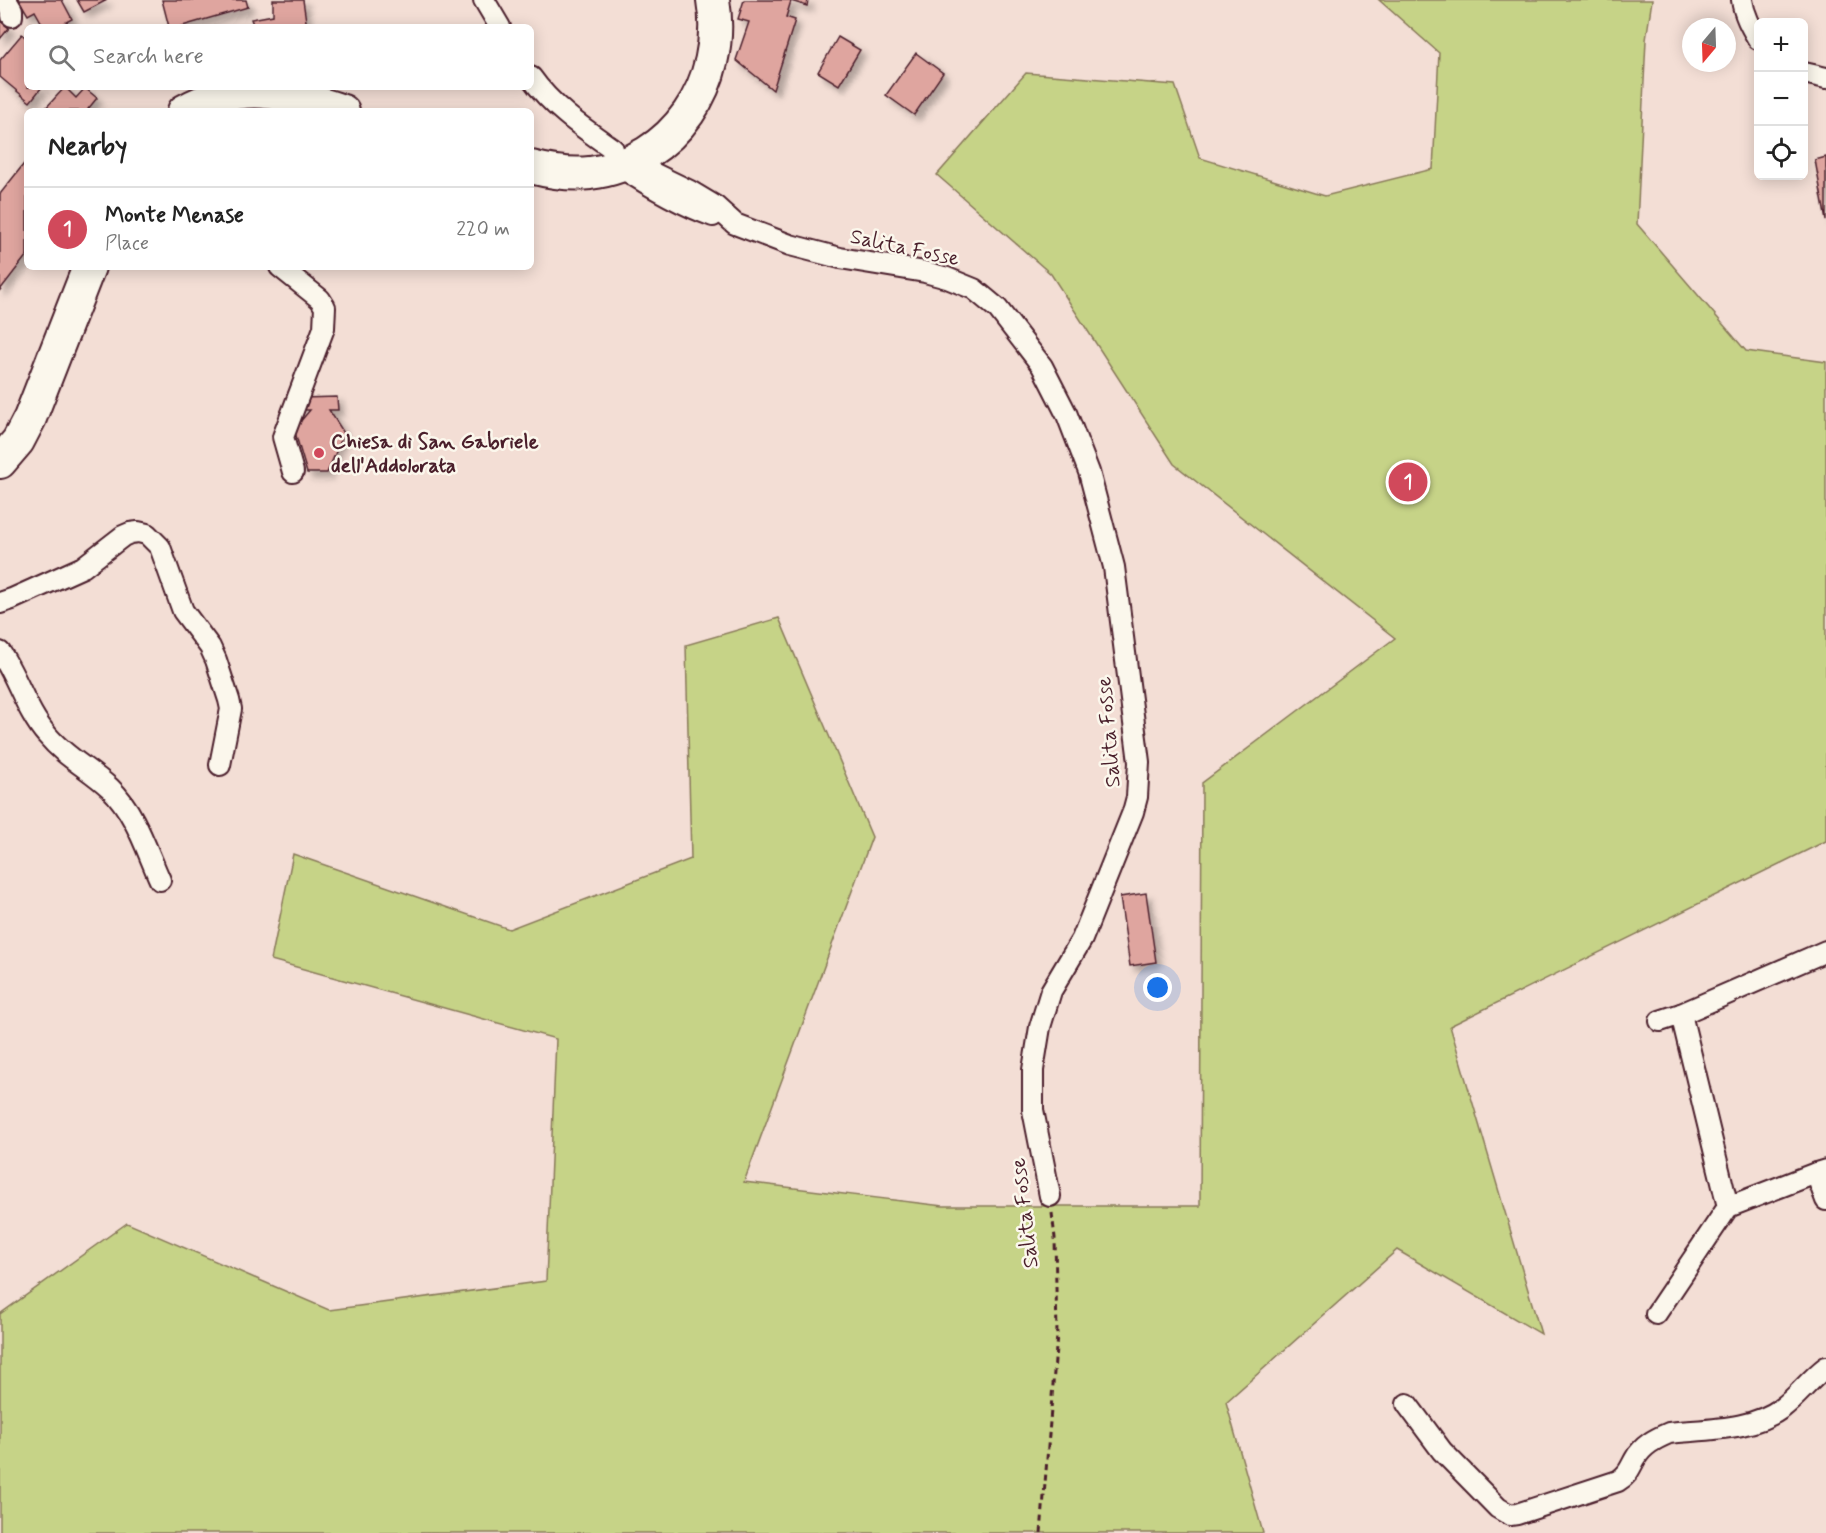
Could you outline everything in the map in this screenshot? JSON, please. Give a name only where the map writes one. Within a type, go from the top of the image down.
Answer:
[{"type":"main road","points":[[534,168],[570,174],[594,172],[616,158],[638,159],[666,140],[688,114],[708,73],[715,44],[716,15],[713,0]]},
{"type":"main road","points":[[190,108],[229,93],[255,91],[282,93],[333,108]]},
{"type":"main road","points":[[0,462],[18,441],[30,418],[87,270]]},
{"type":"street","points":[[484,0],[498,24]]},
{"type":"street","points":[[1742,0],[1743,9],[1754,32]]},
{"type":"street","points":[[1808,74],[1826,78]]},
{"type":"street","points":[[534,81],[540,90],[556,105],[657,191],[683,204],[735,224]]},
{"type":"street","name":"Salita Fosse","points":[[653,173],[690,191],[715,207],[735,224],[790,245],[818,253],[925,272],[959,282],[981,294],[998,309],[1042,366],[1089,472],[1114,567],[1139,762],[1133,812],[1082,939],[1051,991],[1040,1027],[1033,1070],[1033,1110],[1050,1196]]},
{"type":"street","points":[[284,270],[320,299],[325,307],[324,328],[283,437],[293,472]]},
{"type":"street","points":[[0,603],[83,567],[123,536],[138,532],[147,534],[160,547],[183,611],[210,647],[229,700],[230,719],[220,765]]},
{"type":"street","points":[[0,652],[10,666],[36,720],[46,735],[110,788],[122,801],[130,813],[160,880]]},
{"type":"street","points":[[1660,1021],[1826,951]]},
{"type":"street","points":[[1681,1014],[1728,1207]]},
{"type":"street","points":[[1656,1314],[1728,1207],[1821,1172],[1826,1200]]},
{"type":"street","points":[[1407,1404],[1442,1451],[1498,1508],[1510,1515],[1618,1481],[1625,1477],[1647,1444],[1658,1437],[1669,1433],[1744,1425],[1769,1416],[1790,1402],[1826,1367]]},
{"type":"path","name":"Salita Fosse","points":[[1041,1533],[1057,1335],[1055,1238],[1050,1196]]},
{"type":"green space","points":[[1379,0],[1652,0],[1646,40],[1637,224],[1746,351],[1826,362],[1826,841],[1450,1026],[1541,1334],[1397,1250],[1226,1402],[1263,1533],[0,1533],[0,1314],[127,1223],[329,1310],[546,1281],[556,1039],[271,960],[293,854],[509,929],[691,859],[686,645],[779,618],[872,837],[744,1182],[943,1206],[1200,1206],[1202,783],[1395,638],[1174,464],[1051,274],[937,175],[1026,73],[1175,85],[1200,158],[1325,196],[1433,169],[1439,53]]},
{"type":"building","points":[[19,0],[62,0],[72,19],[63,24],[42,24],[35,11],[28,15]]},
{"type":"building","points":[[77,0],[107,0],[84,12]]},
{"type":"building","points":[[162,0],[246,0],[248,7],[189,24],[168,24]]},
{"type":"building","points":[[273,0],[303,0],[306,21],[304,24],[253,24],[251,19],[273,15]]},
{"type":"building","points":[[744,0],[808,0],[807,6],[791,1],[786,17],[795,20],[773,90],[736,60],[749,22],[738,19]]},
{"type":"building","points":[[0,21],[9,28],[0,39]]},
{"type":"building","points":[[22,34],[24,36],[24,90],[40,90],[30,102],[0,77],[0,60]]},
{"type":"building","points":[[838,37],[860,50],[839,85],[818,72]]},
{"type":"building","points":[[916,53],[943,73],[914,115],[886,95]]},
{"type":"building","points":[[62,90],[68,90],[76,98],[83,90],[87,90],[97,98],[89,108],[46,108]]},
{"type":"building","points":[[1826,157],[1826,221],[1815,160]]},
{"type":"building","points":[[24,164],[24,259],[0,290],[0,194]]},
{"type":"building","name":"Chiesa di San Gabriele dell'Addolorata","points":[[337,397],[338,410],[329,410],[344,433],[327,473],[307,473],[294,429],[310,410],[301,410],[301,398]]},
{"type":"building","points":[[1146,893],[1156,962],[1130,966],[1120,897]]},
{"type":"place","name":"Chiesa di San Gabriele dell'Addolorata","points":[[319,453]]},
{"type":"place","name":"Monte Menase","points":[[1408,482]]}]
